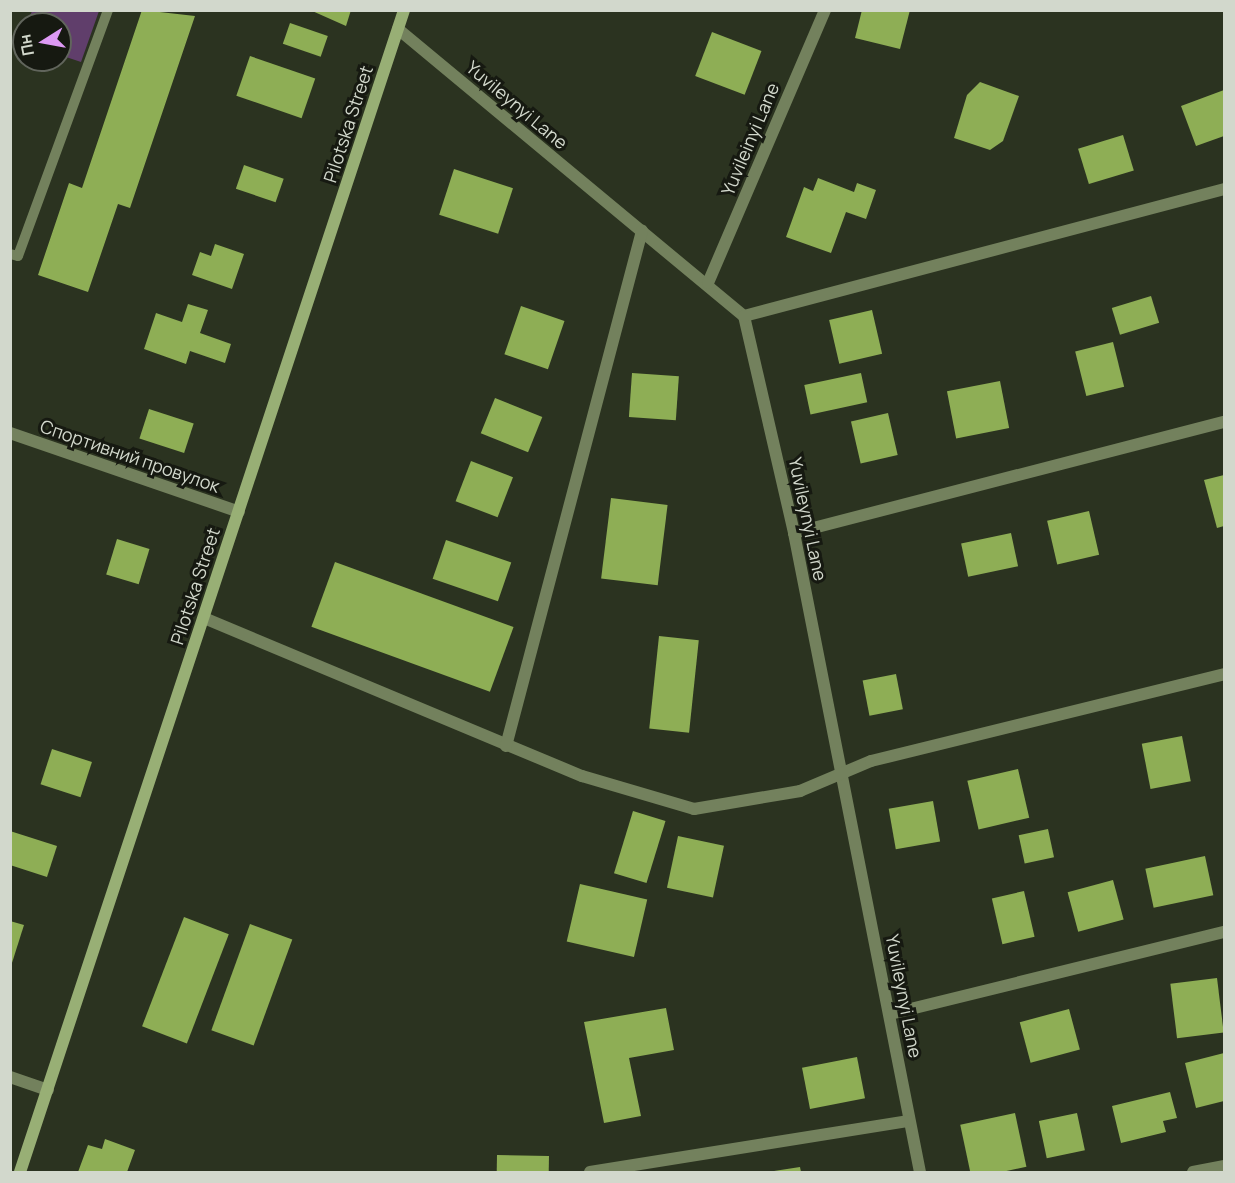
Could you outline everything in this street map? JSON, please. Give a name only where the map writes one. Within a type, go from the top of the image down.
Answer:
[{"type":"main road","name":"Pilotska Street","points":[[21,1173],[404,10]]},
{"type":"street","name":"Yuvileinyi Lane","points":[[708,283],[825,10]]},
{"type":"street","name":"Yuvileynyi Lane","points":[[398,29],[708,283],[744,316],[794,533],[920,1173]]},
{"type":"street","points":[[744,316],[1224,189]]},
{"type":"street","points":[[506,746],[642,231]]},
{"type":"street","points":[[794,533],[1224,422]]},
{"type":"street","name":"Спортивний провулок","points":[[10,433],[239,512]]},
{"type":"street","points":[[204,618],[582,776],[694,809],[800,791],[843,775],[871,761],[1224,675]]},
{"type":"street","points":[[890,1014],[1224,932]]},
{"type":"street","points":[[10,1077],[48,1090]]},
{"type":"street","points":[[590,1173],[909,1121]]},
{"type":"street","points":[[1193,1173],[1224,1166]]},
{"type":"lane","points":[[10,254],[18,256],[108,10]]},
{"type":"shaded area","points":[[99,11],[81,62],[72,59],[72,12],[32,12]]},
{"type":"building","points":[[142,10],[195,16],[130,208],[118,204],[88,292],[38,275],[69,183],[82,188]]},
{"type":"building","points":[[310,10],[351,10],[346,26]]},
{"type":"building","points":[[862,10],[910,10],[900,49],[855,38]]},
{"type":"building","points":[[290,23],[328,36],[321,57],[283,44]]},
{"type":"building","points":[[712,32],[761,51],[745,95],[695,76]]},
{"type":"building","points":[[250,56],[315,78],[302,118],[236,96]]},
{"type":"building","points":[[980,82],[1019,96],[1003,141],[990,150],[954,138],[967,95]]},
{"type":"building","points":[[1224,90],[1224,136],[1196,146],[1181,106]]},
{"type":"building","points":[[1123,135],[1134,170],[1089,184],[1078,149]]},
{"type":"building","points":[[244,165],[284,179],[276,202],[236,189]]},
{"type":"building","points":[[454,169],[513,188],[498,234],[439,215]]},
{"type":"building","points":[[818,178],[854,192],[857,183],[876,190],[866,219],[846,212],[831,253],[786,237],[804,187],[813,191]]},
{"type":"building","points":[[215,244],[244,254],[232,289],[192,275],[200,252],[211,256]]},
{"type":"building","points":[[1151,296],[1159,323],[1120,335],[1112,308]]},
{"type":"building","points":[[188,304],[208,310],[200,333],[231,344],[225,363],[190,351],[186,364],[144,349],[156,313],[182,322]]},
{"type":"building","points":[[521,306],[564,321],[548,369],[504,354]]},
{"type":"building","points":[[872,310],[882,354],[839,364],[829,320]]},
{"type":"building","points":[[1113,342],[1124,387],[1086,396],[1075,351]]},
{"type":"building","points":[[632,373],[679,376],[676,420],[629,417]]},
{"type":"building","points":[[861,373],[867,402],[811,414],[804,385]]},
{"type":"building","points":[[1000,381],[1009,428],[956,438],[947,391]]},
{"type":"building","points":[[495,398],[542,417],[528,452],[481,433]]},
{"type":"building","points":[[149,409],[194,424],[184,453],[139,438]]},
{"type":"building","points":[[888,413],[898,455],[861,463],[851,422]]},
{"type":"building","points":[[471,461],[513,477],[498,517],[456,501]]},
{"type":"building","points":[[1224,475],[1224,526],[1217,528],[1204,480]]},
{"type":"building","points":[[611,498],[668,505],[658,585],[601,578]]},
{"type":"building","points":[[1089,511],[1099,555],[1057,565],[1047,521]]},
{"type":"building","points":[[1011,533],[1018,566],[968,577],[961,544]]},
{"type":"building","points":[[117,539],[150,549],[139,584],[106,574]]},
{"type":"building","points":[[446,540],[511,562],[498,601],[433,579]]},
{"type":"building","points":[[335,562],[514,627],[490,692],[311,627]]},
{"type":"building","points":[[659,636],[699,640],[689,733],[649,728]]},
{"type":"building","points":[[896,674],[903,709],[869,716],[863,680]]},
{"type":"building","points":[[1182,736],[1191,781],[1151,789],[1142,744]]},
{"type":"building","points":[[52,749],[92,762],[81,797],[41,784]]},
{"type":"building","points":[[1018,769],[1029,818],[979,829],[967,781]]},
{"type":"building","points":[[933,801],[940,841],[896,849],[889,809]]},
{"type":"building","points":[[633,811],[666,821],[647,883],[614,873]]},
{"type":"building","points":[[1048,829],[1054,857],[1025,864],[1019,835]]},
{"type":"building","points":[[10,831],[57,846],[47,877],[10,865]]},
{"type":"building","points":[[678,836],[724,846],[713,898],[667,888]]},
{"type":"building","points":[[1205,856],[1213,895],[1154,908],[1145,869]]},
{"type":"building","points":[[1113,880],[1124,920],[1078,932],[1068,892]]},
{"type":"building","points":[[580,884],[647,900],[634,957],[567,941]]},
{"type":"building","points":[[1024,891],[1035,937],[1002,944],[992,898]]},
{"type":"building","points":[[184,917],[229,934],[187,1043],[142,1026]]},
{"type":"building","points":[[10,921],[24,925],[11,966],[10,966]]},
{"type":"building","points":[[250,924],[292,939],[254,1046],[211,1030]]},
{"type":"building","points":[[1217,978],[1224,1033],[1177,1038],[1170,984]]},
{"type":"building","points":[[666,1008],[674,1050],[629,1058],[641,1116],[604,1123],[584,1022]]},
{"type":"building","points":[[1069,1009],[1080,1050],[1031,1063],[1020,1022]]},
{"type":"building","points":[[1224,1053],[1224,1101],[1196,1108],[1185,1063]]},
{"type":"building","points":[[857,1057],[865,1098],[810,1109],[802,1068]]},
{"type":"building","points":[[1170,1092],[1177,1118],[1163,1121],[1166,1132],[1121,1143],[1112,1106]]},
{"type":"building","points":[[1015,1113],[1026,1167],[1002,1172],[970,1172],[960,1125]]},
{"type":"building","points":[[1077,1113],[1085,1150],[1047,1158],[1039,1121]]},
{"type":"building","points":[[105,1139],[135,1150],[127,1172],[78,1172],[88,1145],[102,1149]]},
{"type":"building","points":[[497,1155],[549,1156],[549,1172],[497,1172]]},
{"type":"building","points":[[800,1167],[801,1172],[774,1171]]}]
